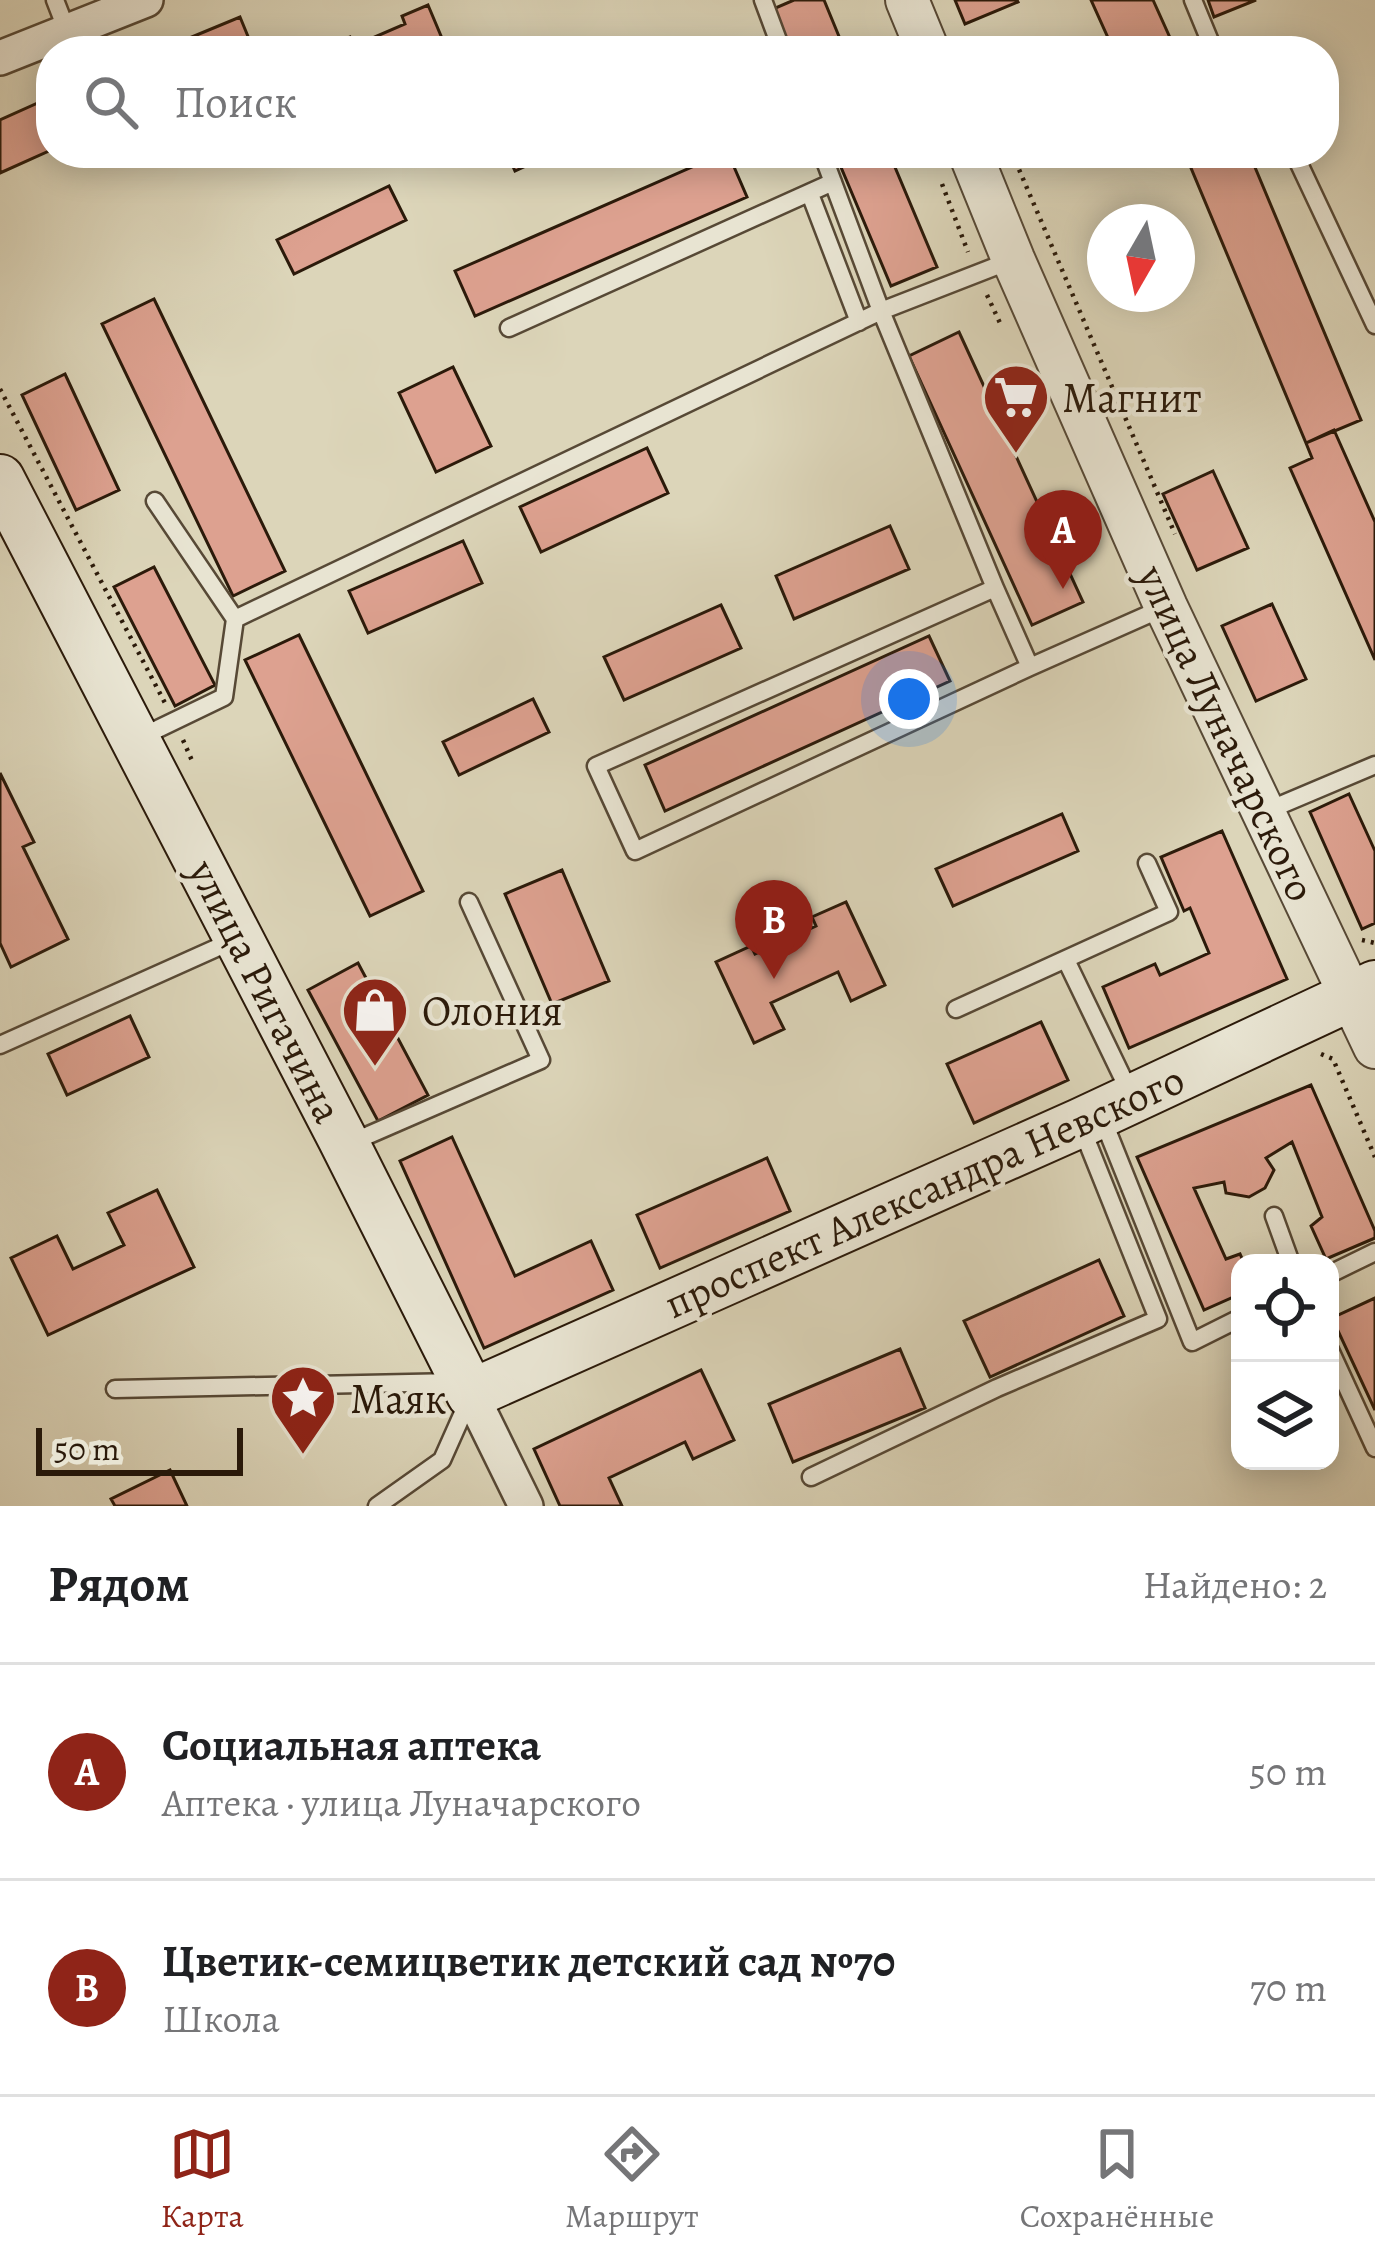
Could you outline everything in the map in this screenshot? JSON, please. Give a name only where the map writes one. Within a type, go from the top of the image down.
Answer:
[{"type":"main road","name":"улица Ригачина","points":[[0,479],[154,730],[238,938],[468,1388]]},
{"type":"main road","name":"проспект Александра Невского","points":[[468,1388],[1104,1111],[1363,990]]},
{"type":"street","points":[[0,58],[61,15],[146,0]]},
{"type":"street","points":[[907,0],[922,36]]},
{"type":"street","name":"улица Луначарского","points":[[973,168],[995,267],[1263,812],[1363,990],[1375,1047]]},
{"type":"street","name":"улица Ригачина","points":[[468,1388],[526,1506]]},
{"type":"lane","points":[[763,0],[776,36]]},
{"type":"lane","points":[[1193,0],[1208,36]]},
{"type":"lane","points":[[828,168],[881,311],[1030,667]]},
{"type":"lane","points":[[1301,168],[1375,325]]},
{"type":"lane","points":[[509,328],[833,182]]},
{"type":"lane","points":[[810,194],[859,322]]},
{"type":"lane","points":[[235,620],[881,311],[995,267]]},
{"type":"lane","points":[[154,730],[224,698],[235,620],[155,501]]},
{"type":"lane","points":[[995,588],[596,766],[635,851],[1166,607]]},
{"type":"lane","points":[[1263,812],[1375,765]]},
{"type":"lane","points":[[956,1009],[1169,912],[1147,863]]},
{"type":"lane","points":[[342,1138],[364,1137],[541,1060],[469,902]]},
{"type":"lane","points":[[0,1045],[238,938]]},
{"type":"lane","points":[[811,1477],[997,1388],[1158,1319],[1066,960]]},
{"type":"lane","points":[[1104,1111],[1192,1342],[1231,1322]]},
{"type":"lane","points":[[1274,1216],[1288,1254]]},
{"type":"lane","points":[[1339,1270],[1375,1252]]},
{"type":"lane","points":[[1336,1362],[1375,1448]]},
{"type":"lane","points":[[115,1389],[468,1388],[442,1460],[377,1506]]},
{"type":"path","points":[[939,168],[995,267],[1008,339]]},
{"type":"path","points":[[1018,168],[1178,542]]},
{"type":"path","points":[[0,389],[154,730],[193,762]]},
{"type":"path","points":[[1358,940],[1375,943]]},
{"type":"path","points":[[1323,1054],[1333,1059],[1375,1157]]},
{"type":"building","points":[[794,0],[824,0],[839,36],[785,36],[773,9]]},
{"type":"building","points":[[955,0],[1017,0],[1018,2],[965,24]]},
{"type":"building","points":[[1091,0],[1153,0],[1169,36],[1107,36]]},
{"type":"building","points":[[1208,0],[1256,0],[1214,17]]},
{"type":"building","points":[[428,5],[441,36],[377,36],[405,24],[402,16]]},
{"type":"building","points":[[240,17],[248,36],[194,36]]},
{"type":"building","points":[[36,104],[36,157],[0,173],[0,120]]},
{"type":"building","points":[[690,168],[734,168],[747,197],[475,316],[455,271]]},
{"type":"building","points":[[841,168],[895,168],[937,267],[891,286]]},
{"type":"building","points":[[1191,168],[1255,168],[1361,420],[1306,443]]},
{"type":"building","points":[[389,186],[406,220],[294,274],[277,240]]},
{"type":"building","points":[[154,299],[285,571],[233,596],[102,324]]},
{"type":"building","points":[[959,332],[1083,602],[1032,625],[909,356]]},
{"type":"building","points":[[453,367],[491,446],[436,472],[399,393]]},
{"type":"building","points":[[65,374],[119,490],[76,510],[22,395]]},
{"type":"building","points":[[1334,430],[1375,522],[1375,660],[1290,468],[1312,458],[1306,443]]},
{"type":"building","points":[[647,448],[668,493],[541,552],[520,507]]},
{"type":"building","points":[[1213,471],[1248,548],[1197,570],[1163,494]]},
{"type":"building","points":[[890,526],[909,569],[794,619],[776,576]]},
{"type":"building","points":[[463,541],[482,583],[368,633],[349,591]]},
{"type":"building","points":[[154,567],[215,685],[175,706],[114,587]]},
{"type":"building","points":[[1272,604],[1306,679],[1256,701],[1222,626]]},
{"type":"building","points":[[721,605],[741,648],[624,700],[604,657]]},
{"type":"building","points":[[299,635],[423,891],[370,916],[245,660]]},
{"type":"building","points":[[929,636],[950,681],[665,811],[645,765]]},
{"type":"building","points":[[533,699],[549,732],[459,775],[443,742]]},
{"type":"building","points":[[0,773],[34,842],[23,847],[68,939],[11,967],[0,943]]},
{"type":"building","points":[[1349,794],[1375,851],[1375,923],[1362,929],[1310,812]]},
{"type":"building","points":[[1062,814],[1078,851],[953,906],[936,869]]},
{"type":"building","points":[[1222,831],[1287,979],[1129,1048],[1103,987],[1155,964],[1160,975],[1209,953],[1161,857]]},
{"type":"building","points":[[562,870],[609,981],[552,1004],[505,894]]},
{"type":"building","points":[[846,902],[885,985],[851,1001],[838,972],[771,1003],[784,1029],[754,1043],[716,962],[751,946],[755,954],[816,926],[812,917]]},
{"type":"building","points":[[358,963],[428,1095],[378,1121],[308,990]]},
{"type":"building","points":[[130,1016],[149,1057],[67,1095],[48,1054]]},
{"type":"building","points":[[1041,1022],[1068,1080],[974,1123],[947,1064]]},
{"type":"building","points":[[1311,1085],[1375,1238],[1338,1254],[1324,1254],[1311,1226],[1322,1217],[1292,1142],[1266,1158],[1274,1170],[1265,1188],[1249,1197],[1226,1193],[1224,1182],[1194,1188],[1226,1259],[1231,1257],[1231,1298],[1204,1310],[1137,1157]]},
{"type":"building","points":[[452,1137],[515,1276],[591,1241],[613,1290],[484,1348],[400,1161]]},
{"type":"building","points":[[767,1158],[790,1211],[660,1268],[637,1215]]},
{"type":"building","points":[[157,1190],[194,1267],[48,1335],[11,1258],[57,1236],[73,1269],[124,1245],[108,1213]]},
{"type":"building","points":[[1099,1260],[1124,1316],[990,1377],[964,1321]]},
{"type":"building","points":[[1375,1298],[1375,1410],[1339,1333],[1339,1315]]},
{"type":"building","points":[[900,1349],[925,1408],[793,1462],[769,1404]]},
{"type":"building","points":[[701,1370],[734,1440],[693,1459],[685,1442],[609,1478],[622,1506],[560,1506],[534,1449]]},
{"type":"building","points":[[170,1470],[187,1506],[115,1506],[111,1499]]},
{"type":"place","name":"Магнит","points":[[1016,456]]},
{"type":"place","name":"Социальная аптека","points":[[1063,589]]},
{"type":"place","name":"Цветик-семицветик детский сад №70","points":[[774,979]]},
{"type":"place","name":"Олония","points":[[375,1069]]},
{"type":"place","name":"Маяк","points":[[303,1457]]}]
